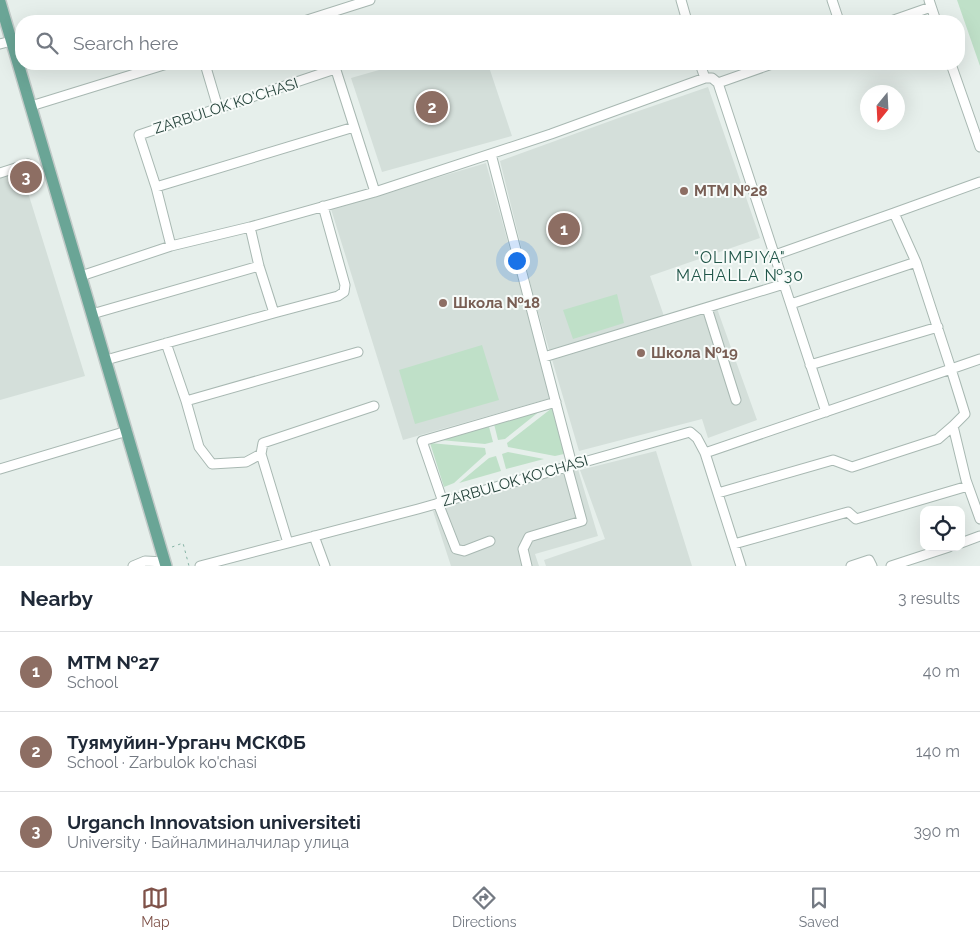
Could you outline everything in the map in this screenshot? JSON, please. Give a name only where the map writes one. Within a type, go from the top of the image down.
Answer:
[{"type":"main road","points":[[0,2],[15,51]]},
{"type":"main road","points":[[20,70],[166,564]]},
{"type":"street","points":[[330,15],[370,0]]},
{"type":"street","points":[[681,0],[685,15]]},
{"type":"street","points":[[832,0],[837,15]]},
{"type":"street","points":[[905,15],[930,4]]},
{"type":"street","points":[[0,44],[12,41]]},
{"type":"street","points":[[31,106],[148,70]]},
{"type":"street","points":[[207,70],[218,108]]},
{"type":"street","name":"ZARBULOK KO'CHASI","points":[[171,246],[156,187],[139,135],[324,70]]},
{"type":"street","name":"ZARBULOK KO'CHASI","points":[[336,70],[375,192]]},
{"type":"street","points":[[702,70],[704,78]]},
{"type":"street","points":[[718,83],[755,70]]},
{"type":"street","points":[[953,70],[980,147]]},
{"type":"street","points":[[81,276],[171,246],[250,227],[375,192],[551,134],[704,78],[712,78],[718,83],[826,412]]},
{"type":"street","points":[[156,187],[354,128]]},
{"type":"street","points":[[491,154],[556,402],[582,521],[529,537],[523,549],[527,566]]},
{"type":"street","points":[[0,172],[28,164]]},
{"type":"street","points":[[775,255],[980,182]]},
{"type":"street","points":[[106,360],[338,296],[344,292],[344,285],[323,206]]},
{"type":"street","points":[[718,494],[833,460],[852,467],[938,439],[965,414],[952,368],[916,262],[894,213]]},
{"type":"street","points":[[250,227],[259,266],[274,313]]},
{"type":"street","points":[[791,304],[916,262]]},
{"type":"street","points":[[92,314],[259,266]]},
{"type":"street","points":[[544,357],[784,284]]},
{"type":"street","points":[[707,308],[736,400]]},
{"type":"street","points":[[810,365],[938,327]]},
{"type":"street","points":[[166,343],[186,401],[199,447],[212,464],[246,462],[261,454]]},
{"type":"street","points":[[186,401],[358,352]]},
{"type":"street","points":[[705,454],[980,359]]},
{"type":"street","points":[[490,542],[464,551],[456,549],[422,441],[556,402]]},
{"type":"street","points":[[288,543],[261,454],[263,443],[374,406]]},
{"type":"street","points":[[953,426],[968,486],[980,519]]},
{"type":"street","points":[[0,469],[127,431]]},
{"type":"street","name":"ZARBULOK KO'CHASI","points":[[200,566],[440,502],[690,432],[698,438],[705,454],[741,566]]},
{"type":"street","points":[[734,544],[848,512],[856,519],[968,486]]},
{"type":"street","points":[[314,536],[325,566]]},
{"type":"street","points":[[965,542],[980,536]]},
{"type":"street","points":[[891,566],[937,551]]},
{"type":"street","points":[[852,566],[869,560],[872,566]]},
{"type":"street","points":[[132,566],[144,561],[166,564]]},
{"type":"path","points":[[161,550],[183,543],[189,566]]},
{"type":"shaded area","points":[[379,70],[490,70],[512,136],[382,172],[351,78]]},
{"type":"shaded area","points":[[708,87],[760,238],[650,276],[665,319],[715,303],[757,420],[708,438],[702,419],[579,451],[535,302],[500,161]]},
{"type":"shaded area","name":"Школа №18","points":[[486,163],[551,398],[403,440],[331,209]]},
{"type":"shaded area","points":[[21,170],[85,376],[0,400],[0,176]]},
{"type":"shaded area","points":[[656,451],[692,566],[546,566],[544,560],[605,539],[580,470]]},
{"type":"shaded area","points":[[577,466],[598,536],[535,554],[539,566],[451,566],[433,511]]},
{"type":"green space","points":[[957,0],[980,0],[980,66],[965,23],[965,15],[962,15]]},
{"type":"green space","points":[[617,294],[624,323],[573,339],[563,310]]},
{"type":"green space","points":[[482,345],[499,400],[415,424],[399,370]]},
{"type":"green space","points":[[545,407],[505,439],[498,440],[493,420]]},
{"type":"green space","points":[[552,408],[564,454],[555,456],[508,447],[507,443]]},
{"type":"green space","points":[[488,423],[493,442],[485,444],[440,440]]},
{"type":"green space","points":[[430,443],[485,448],[486,454],[454,483],[444,487]]},
{"type":"green space","points":[[508,452],[544,459],[506,469],[502,454]]},
{"type":"green space","points":[[496,456],[501,471],[459,483],[489,458]]},
{"type":"place","name":"Туямуйин-Урганч МСКФБ","points":[[432,107]]},
{"type":"place","name":"Urganch Innovatsion universiteti","points":[[26,177]]},
{"type":"place","name":"MTM №28","points":[[684,191]]},
{"type":"place","name":"MTM №27","points":[[564,229]]},
{"type":"place","name":"Школа №18","points":[[443,303]]},
{"type":"place","name":"Школа №19","points":[[641,353]]},
{"type":"district","name":"\"OLIMPIYA\" MAHALLA №30","points":[[740,266]]}]
